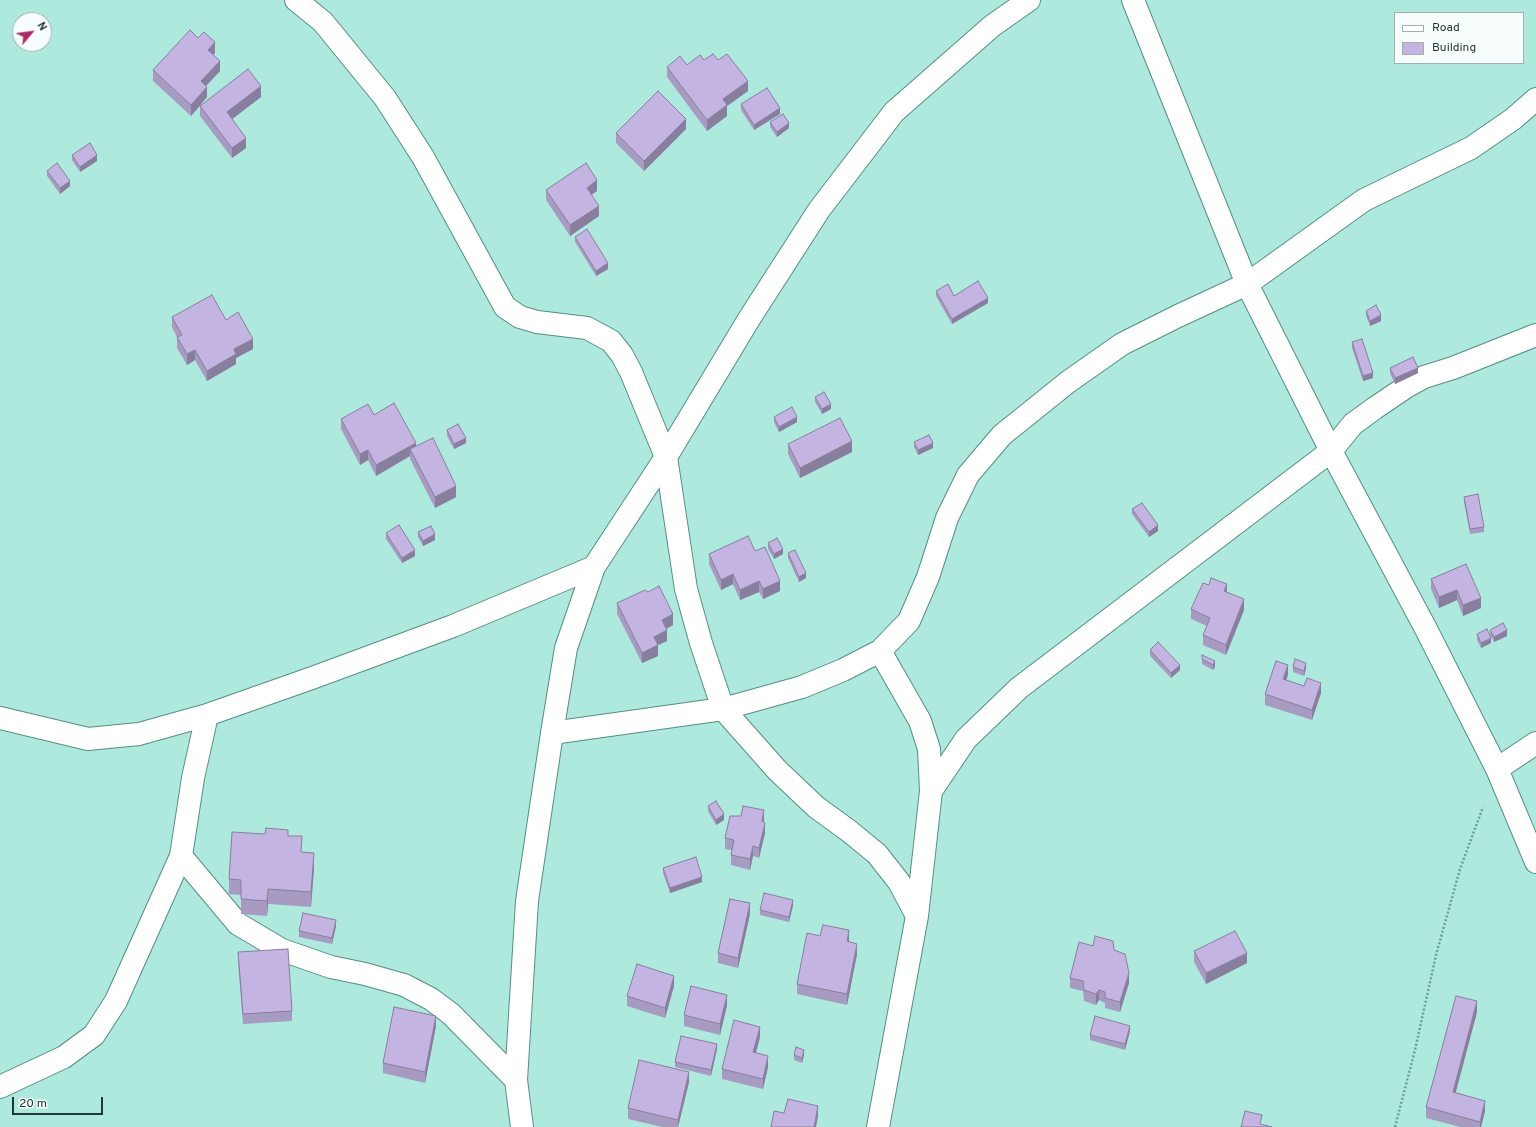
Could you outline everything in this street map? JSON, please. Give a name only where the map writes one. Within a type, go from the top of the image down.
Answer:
[{"type":"street","points":[[296,0],[323,22],[384,98],[423,158],[505,307],[520,317],[537,322],[587,328],[611,341],[622,355],[631,372],[666,457],[686,589],[723,709],[776,770],[816,807],[877,854],[899,882],[917,916]]},
{"type":"street","points":[[992,26],[1008,0]]},
{"type":"street","points":[[522,1127],[516,1080],[527,901],[566,648],[594,567],[666,457],[749,319],[819,210],[894,112],[992,26],[1029,0]]},
{"type":"street","points":[[1133,0],[1247,284],[1331,451],[1426,629],[1497,769],[1536,862]]},
{"type":"street","points":[[552,733],[723,709],[802,687],[843,670],[880,651],[908,621],[928,576],[947,518],[968,475],[1002,435],[1068,382],[1122,344],[1247,284],[1364,200],[1471,148],[1513,119],[1536,99]]},
{"type":"street","points":[[931,791],[966,739],[1019,688],[1331,451],[1353,424],[1406,387],[1424,377],[1453,368],[1536,335]]},
{"type":"street","points":[[0,718],[88,739],[139,734],[207,715],[453,626],[594,567]]},
{"type":"street","points":[[878,1127],[917,916],[931,791],[928,749],[920,721],[906,694],[880,651]]},
{"type":"street","points":[[0,1087],[64,1057],[94,1035],[116,1001],[181,856],[193,778],[207,715]]},
{"type":"street","points":[[1497,769],[1536,743]]},
{"type":"street","points":[[181,856],[238,924],[282,950],[331,967],[365,974],[404,985],[431,999],[451,1014],[516,1080]]},
{"type":"path","points":[[1395,1127],[1415,1050],[1436,955],[1460,869],[1497,769]]},
{"type":"building","points":[[190,30],[198,38],[204,32],[215,42],[208,50],[220,61],[201,81],[207,87],[191,105],[153,70]]},
{"type":"building","points":[[713,54],[718,60],[727,54],[748,81],[723,99],[727,105],[707,120],[667,67],[680,56],[687,65],[700,55],[704,60]]},
{"type":"building","points":[[248,69],[261,86],[227,112],[246,138],[232,148],[200,106]]},
{"type":"building","points":[[767,88],[780,108],[754,125],[741,104]]},
{"type":"building","points":[[658,91],[686,119],[644,161],[616,133]]},
{"type":"building","points":[[783,114],[789,123],[777,132],[770,122]]},
{"type":"building","points":[[90,143],[97,155],[80,167],[72,155]]},
{"type":"building","points":[[57,163],[70,181],[60,188],[47,171]]},
{"type":"building","points":[[586,163],[597,180],[587,188],[599,206],[570,225],[546,190]]},
{"type":"building","points":[[587,229],[608,263],[596,271],[575,237]]},
{"type":"building","points":[[978,281],[988,298],[952,319],[936,291],[948,284],[954,296]]},
{"type":"building","points":[[212,295],[226,320],[238,312],[253,339],[234,349],[236,354],[207,371],[195,350],[187,354],[177,337],[182,335],[172,317]]},
{"type":"building","points":[[1376,305],[1381,315],[1370,321],[1366,311]]},
{"type":"building","points":[[1362,339],[1373,373],[1363,376],[1352,342]]},
{"type":"building","points":[[1413,357],[1418,368],[1395,378],[1390,368]]},
{"type":"building","points":[[824,392],[831,404],[822,409],[815,397]]},
{"type":"building","points":[[394,403],[416,443],[376,465],[368,450],[360,454],[341,419],[368,404],[374,415]]},
{"type":"building","points":[[792,407],[797,417],[779,427],[774,417]]},
{"type":"building","points":[[840,418],[852,441],[800,468],[788,444]]},
{"type":"building","points":[[458,424],[466,438],[454,444],[447,430]]},
{"type":"building","points":[[929,435],[933,443],[918,450],[914,442]]},
{"type":"building","points":[[433,438],[456,486],[435,497],[410,449]]},
{"type":"building","points":[[1478,494],[1484,527],[1470,529],[1464,497]]},
{"type":"building","points":[[1142,503],[1158,525],[1149,532],[1132,509]]},
{"type":"building","points":[[399,525],[415,550],[402,558],[386,533]]},
{"type":"building","points":[[431,526],[435,534],[423,541],[418,532]]},
{"type":"building","points":[[748,536],[755,551],[765,547],[780,581],[763,589],[759,581],[740,590],[733,574],[721,580],[709,554]]},
{"type":"building","points":[[777,538],[783,549],[774,554],[768,543]]},
{"type":"building","points":[[795,550],[806,573],[799,577],[788,553]]},
{"type":"building","points":[[1466,564],[1481,598],[1463,605],[1457,590],[1439,597],[1431,579]]},
{"type":"building","points":[[1211,578],[1227,584],[1224,591],[1244,599],[1226,645],[1203,635],[1210,618],[1191,609],[1203,583],[1209,585]]},
{"type":"building","points":[[659,586],[673,614],[662,620],[667,630],[654,637],[658,645],[642,653],[617,603],[645,590],[648,592]]},
{"type":"building","points":[[1503,623],[1507,630],[1494,637],[1490,630]]},
{"type":"building","points":[[1487,629],[1491,638],[1481,643],[1477,634]]},
{"type":"building","points":[[1158,642],[1180,665],[1171,673],[1150,650]]},
{"type":"building","points":[[1202,655],[1215,661],[1213,665],[1202,659]]},
{"type":"building","points":[[1295,659],[1306,663],[1304,671],[1293,667]]},
{"type":"building","points":[[1276,661],[1288,665],[1283,679],[1304,686],[1307,678],[1321,683],[1312,710],[1265,694]]},
{"type":"building","points":[[716,801],[724,814],[716,820],[708,806]]},
{"type":"building","points":[[743,806],[764,810],[762,821],[765,823],[759,848],[753,846],[750,859],[731,855],[734,840],[725,838],[730,816],[741,816]]},
{"type":"building","points":[[266,828],[288,830],[288,836],[302,836],[301,852],[314,853],[311,892],[268,889],[267,901],[241,899],[241,880],[229,879],[232,832],[265,834]]},
{"type":"building","points":[[696,857],[702,877],[670,888],[663,868]]},
{"type":"building","points":[[764,893],[793,900],[789,917],[760,910]]},
{"type":"building","points":[[730,899],[750,903],[738,958],[718,953]]},
{"type":"building","points":[[303,913],[336,920],[332,938],[299,931]]},
{"type":"building","points":[[823,925],[849,930],[847,941],[857,944],[847,994],[797,984],[807,933],[820,936]]},
{"type":"building","points":[[1235,931],[1247,953],[1206,973],[1194,951]]},
{"type":"building","points":[[1095,936],[1113,941],[1114,950],[1125,954],[1129,973],[1120,1002],[1105,998],[1105,992],[1099,990],[1096,994],[1084,990],[1083,981],[1070,978],[1079,942],[1093,946]]},
{"type":"building","points":[[288,949],[292,1011],[243,1014],[238,952]]},
{"type":"building","points":[[637,964],[674,976],[665,1008],[627,996]]},
{"type":"building","points":[[691,986],[727,995],[720,1024],[684,1015]]},
{"type":"building","points":[[1456,996],[1477,1001],[1453,1092],[1485,1101],[1480,1122],[1426,1107]]},
{"type":"building","points":[[394,1007],[436,1016],[425,1072],[383,1063]]},
{"type":"building","points":[[1095,1016],[1130,1026],[1125,1044],[1090,1035]]},
{"type":"building","points":[[734,1020],[760,1027],[753,1052],[768,1056],[763,1079],[722,1069]]},
{"type":"building","points":[[681,1036],[717,1044],[711,1070],[675,1062]]},
{"type":"building","points":[[796,1047],[804,1050],[802,1058],[794,1055]]},
{"type":"building","points":[[639,1060],[689,1072],[678,1120],[628,1108]]},
{"type":"building","points":[[788,1099],[818,1106],[814,1127],[771,1127],[774,1111],[784,1113]]},
{"type":"building","points":[[1245,1111],[1262,1115],[1260,1124],[1272,1127],[1241,1127]]}]
